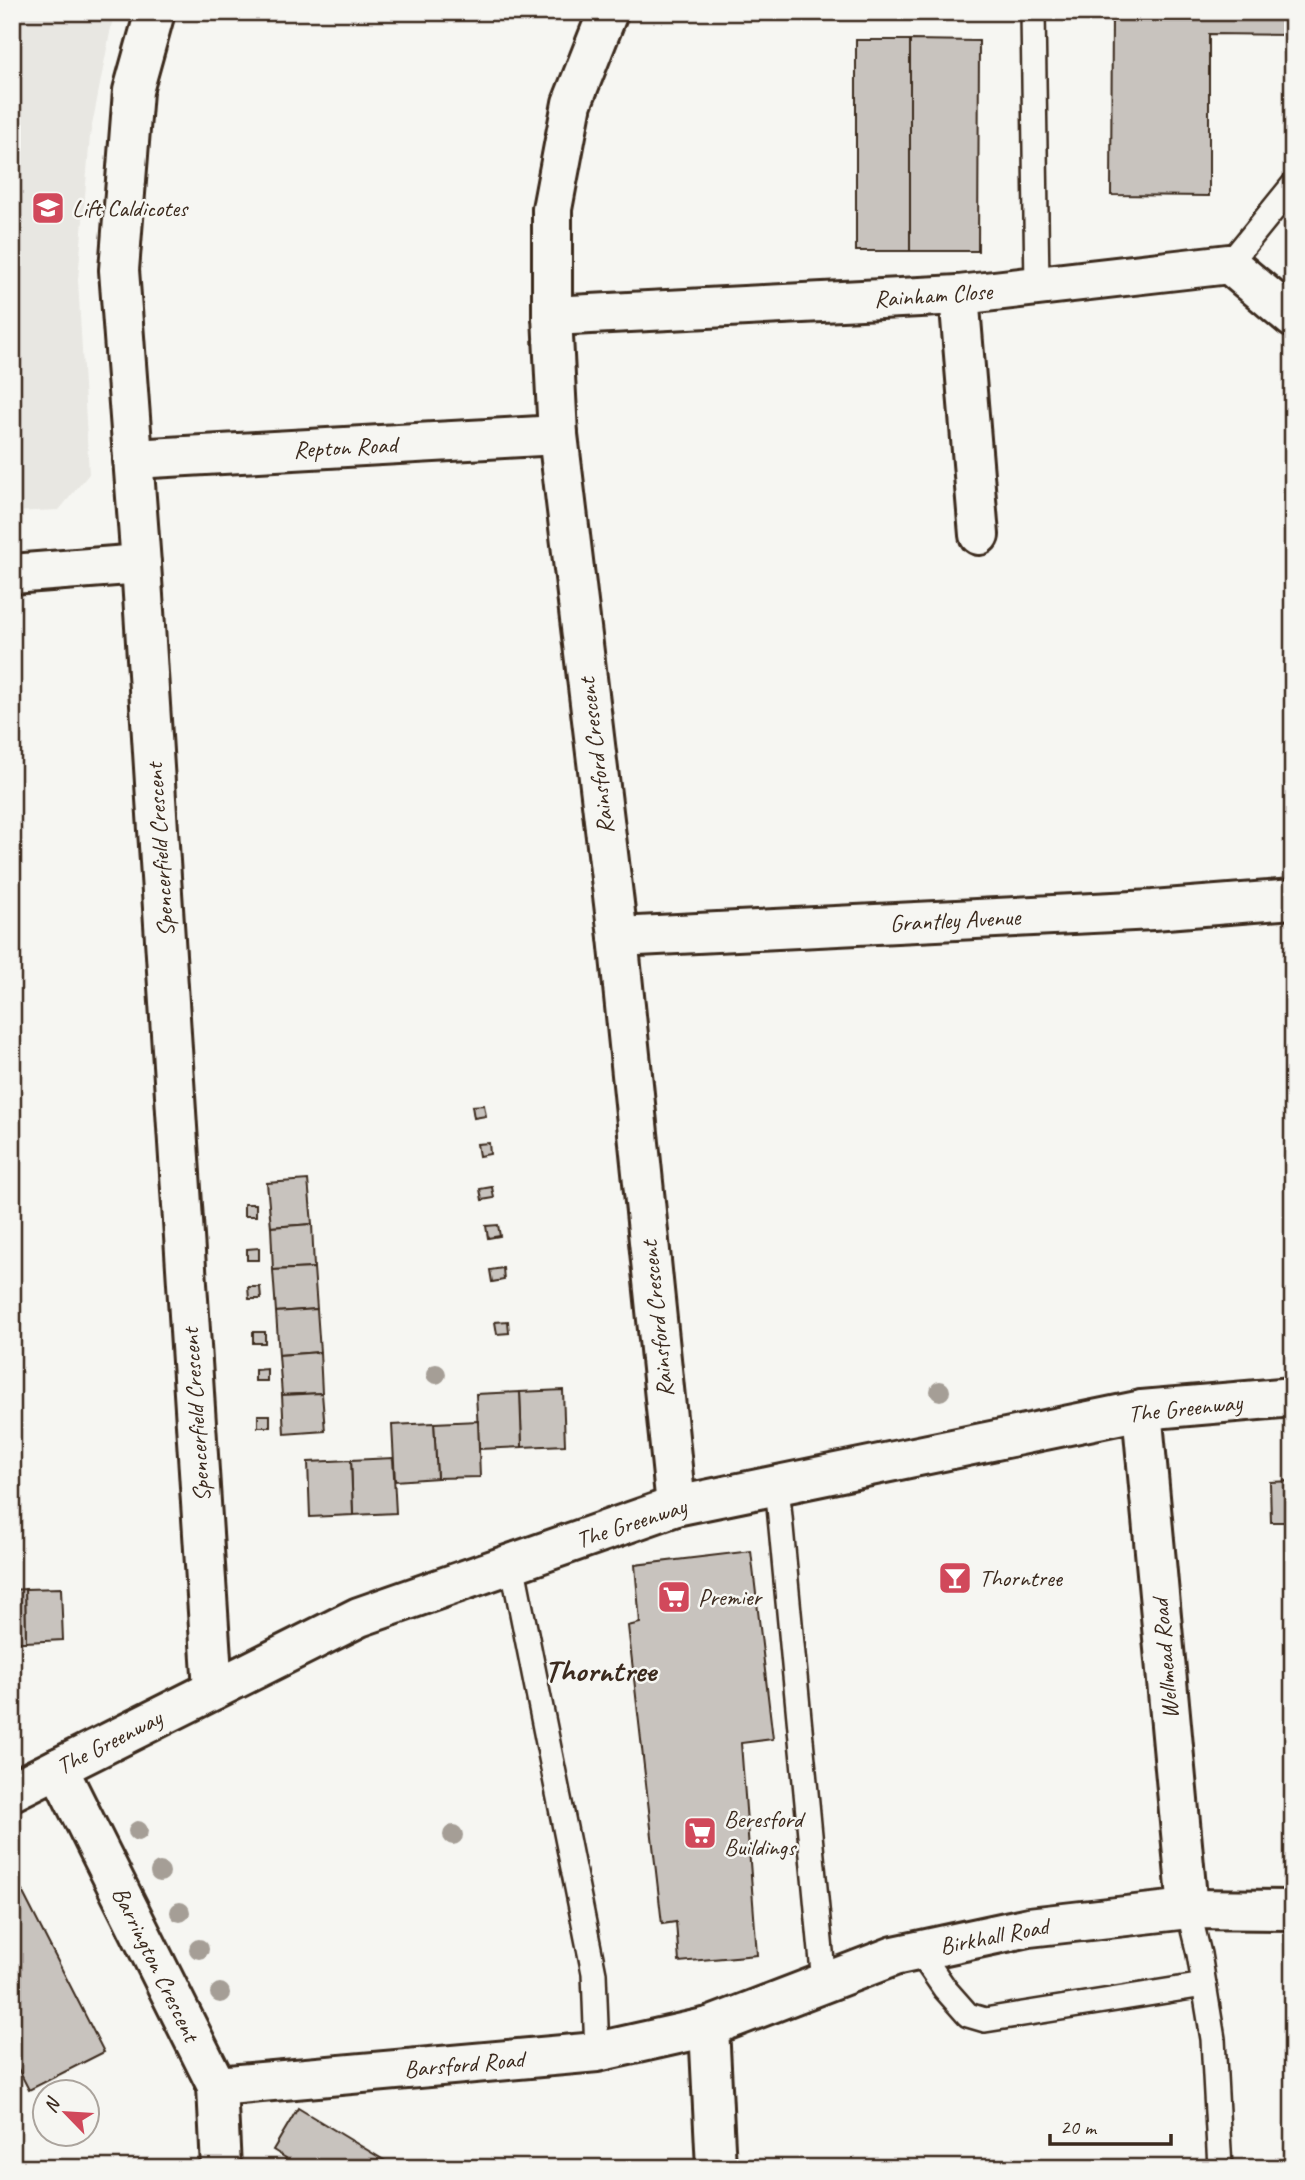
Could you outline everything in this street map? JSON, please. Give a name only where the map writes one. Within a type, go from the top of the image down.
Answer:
[{"type":"street","name":"Spencerfield Crescent","points":[[155,12],[133,91],[119,270],[141,564],[214,1690]]},
{"type":"street","name":"Rainsford Crescent","points":[[608,12],[572,103],[552,209],[552,316],[558,436],[618,937],[676,1506]]},
{"type":"street","name":"Rainham Close","points":[[552,316],[959,295],[1229,264]]},
{"type":"street","points":[[1229,264],[1293,318]]},
{"type":"street","points":[[959,295],[979,535]]},
{"type":"street","name":"Repton Road","points":[[133,459],[558,436]]},
{"type":"street","points":[[12,574],[141,564]]},
{"type":"street","name":"Grantley Avenue","points":[[618,937],[1153,910],[1293,900]]},
{"type":"street","name":"The Greenway","points":[[12,1791],[359,1617],[676,1506],[1142,1410],[1293,1397]]},
{"type":"street","name":"Wellmead Road","points":[[1142,1410],[1188,1909]]},
{"type":"street","name":"Barrington Crescent","points":[[58,1768],[217,2086],[221,2168]]},
{"type":"street","name":"Birkhall Road","points":[[709,2027],[894,1956],[1029,1927],[1188,1909],[1293,1910]]},
{"type":"street","points":[[709,2027],[716,2168]]},
{"type":"street","name":"Barsford Road","points":[[217,2086],[597,2052],[709,2027]]},
{"type":"lane","points":[[1033,12],[1037,286]]},
{"type":"lane","points":[[1229,264],[1293,185]]},
{"type":"lane","points":[[777,1485],[824,1983]]},
{"type":"lane","points":[[512,1563],[594,1973],[597,2052]]},
{"type":"lane","points":[[1188,1909],[1213,2039],[1220,2168]]},
{"type":"lane","points":[[919,1951],[945,1989],[968,2015],[985,2020],[1204,1985]]},
{"type":"shaded area","name":"Lift Caldicotes","points":[[12,12],[114,12],[90,136],[78,280],[89,474],[59,510],[12,512]]},
{"type":"building","points":[[1112,12],[1293,12],[1293,35],[1209,34],[1209,196],[1111,195]]},
{"type":"building","points":[[856,40],[910,40],[910,251],[856,251]]},
{"type":"building","points":[[910,40],[979,41],[978,251],[910,251]]},
{"type":"building","points":[[484,1105],[486,1116],[474,1118],[472,1106]]},
{"type":"building","points":[[489,1143],[490,1154],[479,1156],[477,1144]]},
{"type":"building","points":[[308,1180],[312,1224],[271,1227],[267,1183]]},
{"type":"building","points":[[492,1187],[494,1198],[482,1200],[480,1189]]},
{"type":"building","points":[[244,1204],[256,1204],[256,1216],[244,1216]]},
{"type":"building","points":[[312,1224],[314,1268],[273,1270],[271,1227]]},
{"type":"building","points":[[498,1225],[500,1236],[488,1238],[486,1226]]},
{"type":"building","points":[[259,1248],[259,1260],[247,1260],[247,1249]]},
{"type":"building","points":[[314,1268],[317,1309],[276,1312],[273,1270]]},
{"type":"building","points":[[503,1268],[504,1280],[492,1282],[490,1270]]},
{"type":"building","points":[[248,1287],[260,1287],[261,1299],[249,1299]]},
{"type":"building","points":[[317,1309],[320,1352],[279,1355],[276,1312]]},
{"type":"building","points":[[508,1321],[509,1333],[497,1334],[495,1322]]},
{"type":"building","points":[[253,1332],[265,1332],[265,1343],[253,1343]]},
{"type":"building","points":[[320,1352],[322,1393],[282,1395],[279,1355]]},
{"type":"building","points":[[267,1369],[267,1381],[255,1381],[255,1370]]},
{"type":"building","points":[[563,1390],[565,1445],[522,1447],[520,1392]]},
{"type":"building","points":[[520,1392],[522,1447],[479,1449],[476,1394]]},
{"type":"building","points":[[322,1393],[325,1431],[284,1434],[282,1395]]},
{"type":"building","points":[[258,1415],[270,1415],[270,1427],[258,1427]]},
{"type":"building","points":[[478,1421],[480,1477],[437,1478],[434,1423]]},
{"type":"building","points":[[434,1423],[437,1478],[395,1481],[392,1425]]},
{"type":"building","points":[[393,1458],[396,1513],[353,1515],[351,1460]]},
{"type":"building","points":[[351,1460],[353,1515],[310,1517],[308,1462]]},
{"type":"building","points":[[1293,1481],[1293,1522],[1271,1522],[1270,1482]]},
{"type":"building","name":"Beresford Buildings","points":[[751,1551],[773,1739],[741,1743],[757,1955],[679,1962],[676,1922],[662,1924],[628,1626],[640,1623],[635,1565]]},
{"type":"building","points":[[61,1588],[63,1640],[26,1642],[25,1589]]},
{"type":"building","points":[[25,1589],[26,1642],[12,1642],[12,1590]]},
{"type":"building","points":[[21,1889],[104,2052],[53,2078],[32,2078],[32,2088],[29,2090],[12,2057],[12,1893]]},
{"type":"building","points":[[298,2108],[397,2168],[280,2168],[286,2158],[273,2150]]},
{"type":"place","name":"Lift Caldicotes","points":[[48,208]]},
{"type":"place","name":"Thorntree","points":[[955,1578]]},
{"type":"place","name":"Premier","points":[[674,1597]]},
{"type":"place","name":"Beresford Buildings","points":[[700,1833]]},
{"type":"district","name":"Thorntree","points":[[600,1670]]}]
